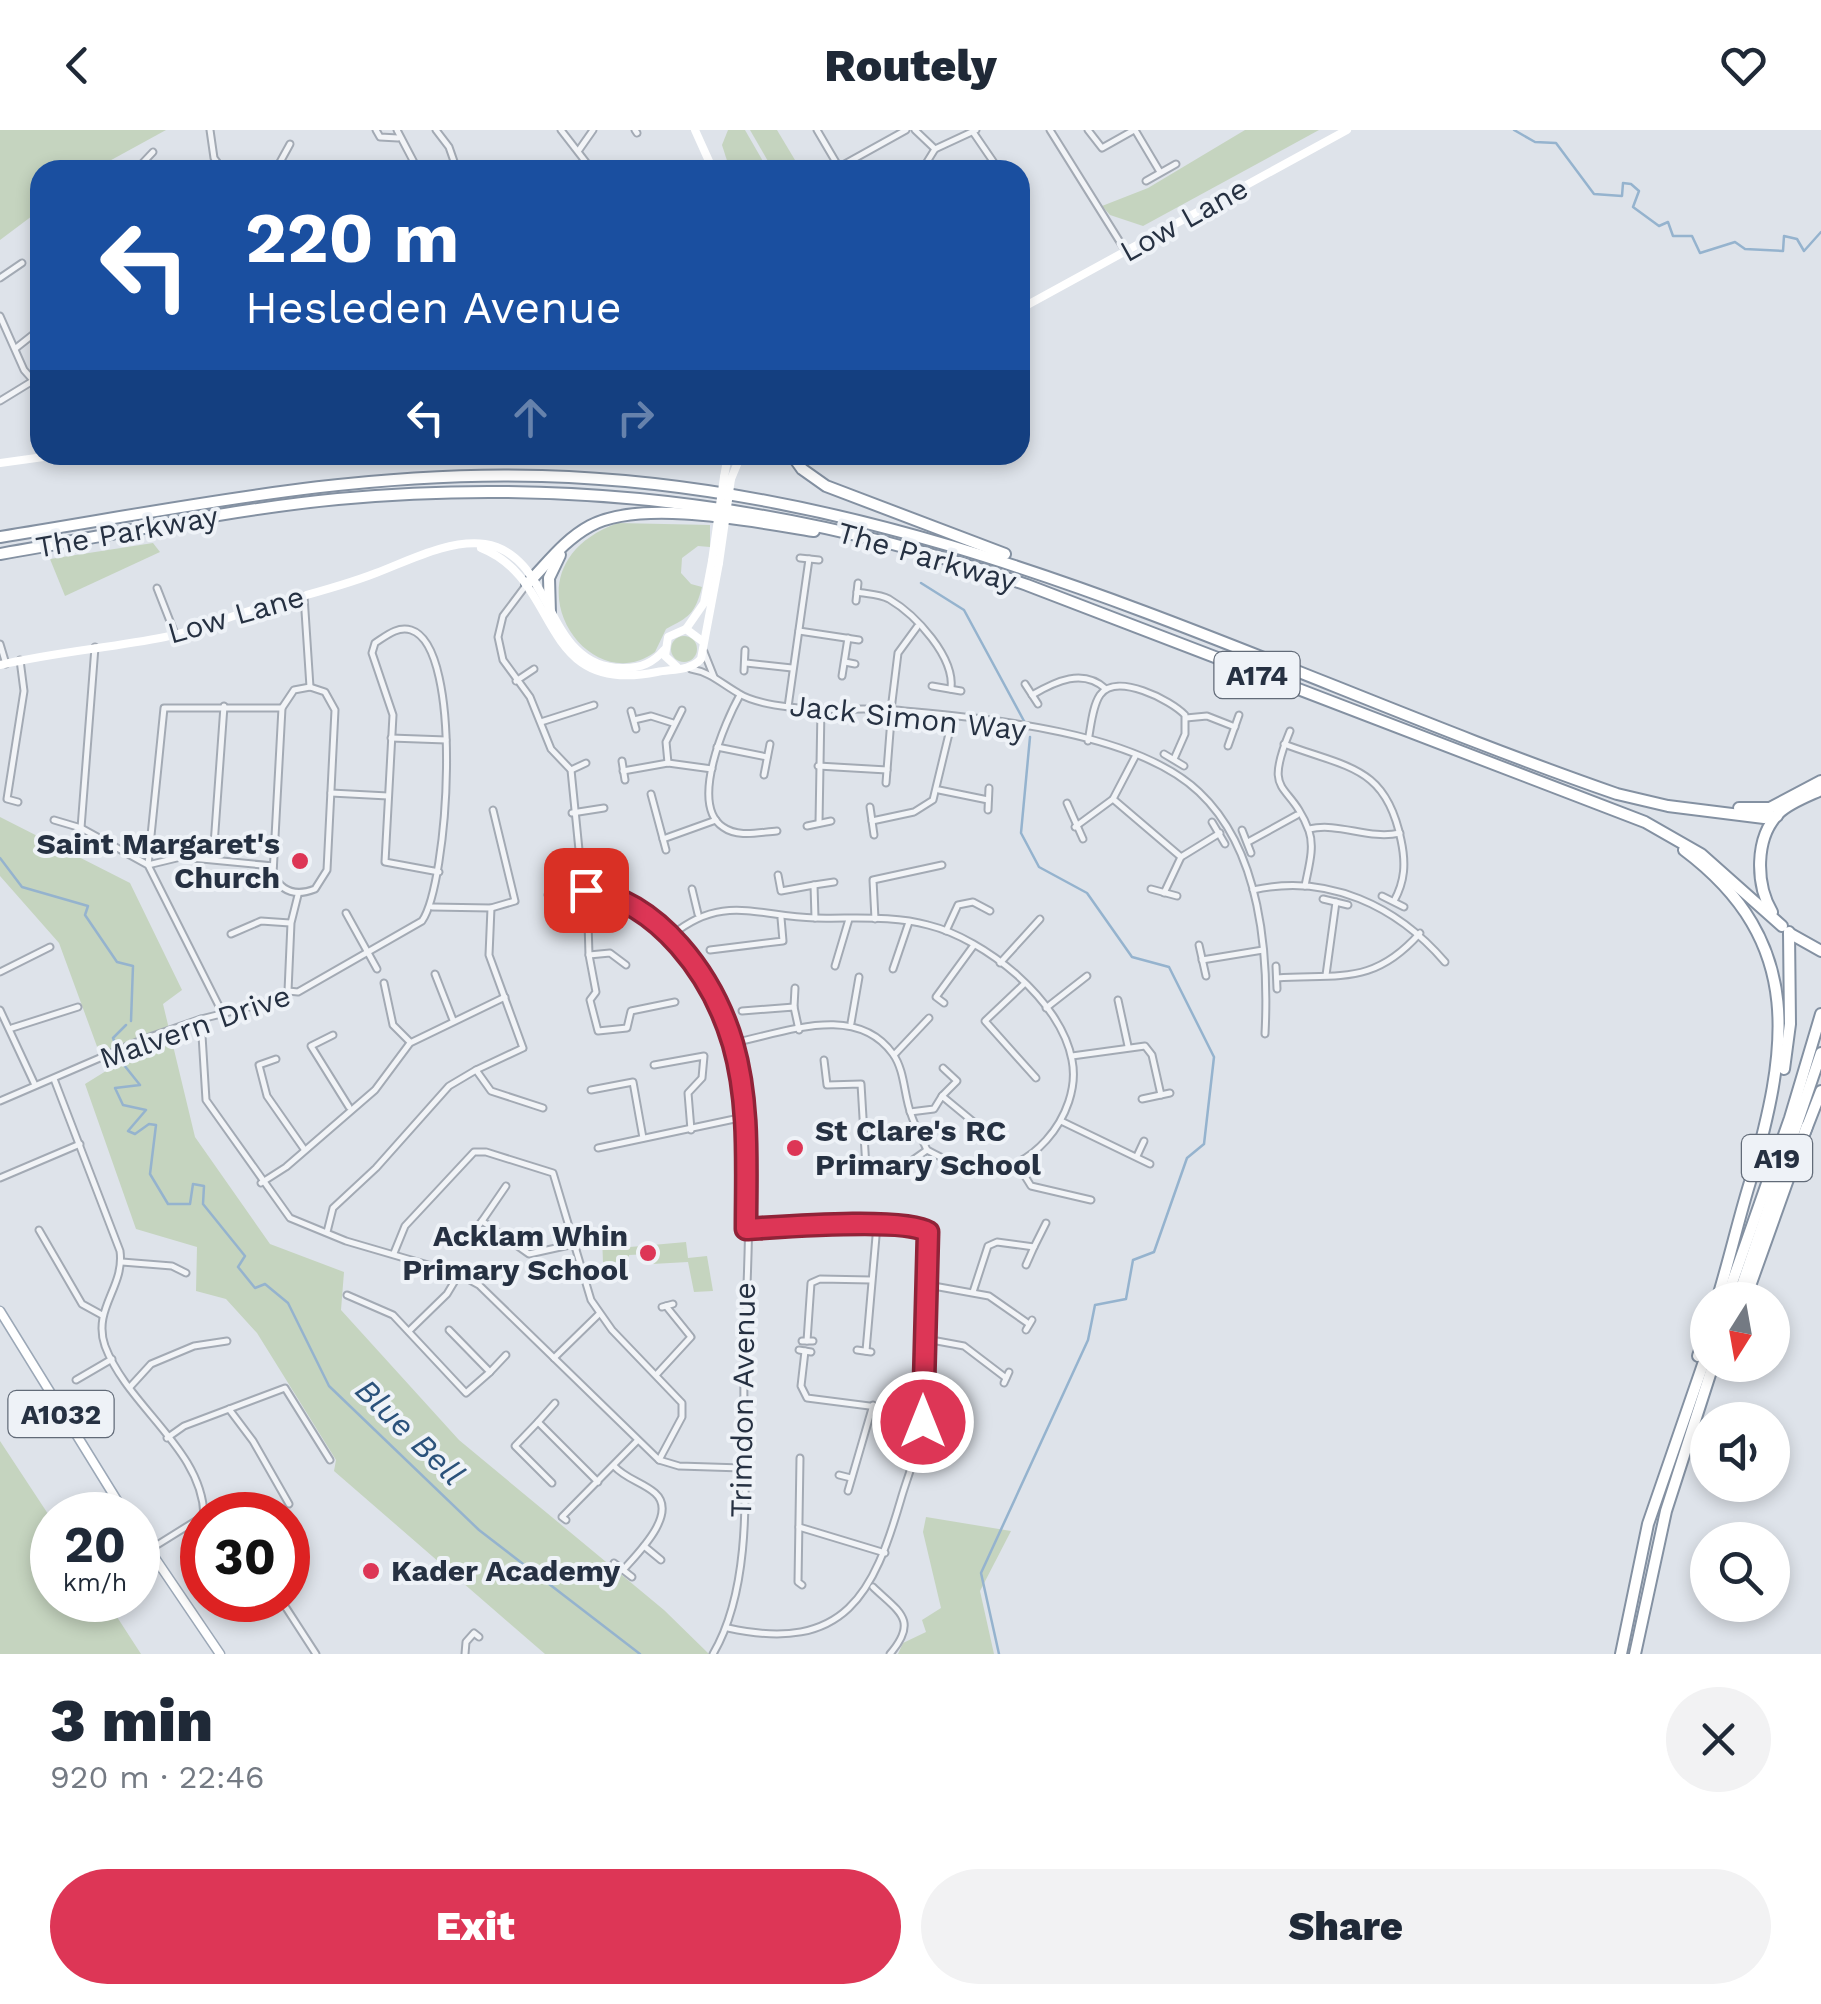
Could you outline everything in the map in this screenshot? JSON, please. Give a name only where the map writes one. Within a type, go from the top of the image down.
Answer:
[{"type":"highway","points":[[800,465],[808,476],[826,486],[1074,580],[1126,606]]},
{"type":"highway","name":"The Parkway","points":[[4,536],[334,483],[474,475],[621,480],[735,494],[864,519],[1001,559],[1643,800],[1764,818],[1778,814]]},
{"type":"highway","name":"The Parkway","points":[[0,554],[295,504],[504,491],[619,496],[732,510],[928,553],[1041,590],[1584,802],[1682,841],[1785,929]]},
{"type":"highway","points":[[530,582],[576,535],[604,520],[642,514],[794,528],[928,553]]},
{"type":"highway","points":[[550,614],[551,571],[576,535]]},
{"type":"highway","points":[[1643,800],[1764,810],[1821,781]]},
{"type":"highway","points":[[1778,814],[1821,790]]},
{"type":"highway","points":[[1754,1165],[1773,1114],[1787,1052],[1792,956],[1785,929],[1762,892],[1759,866],[1787,799]]},
{"type":"highway","points":[[1584,802],[1678,846],[1699,862],[1732,896],[1758,934],[1776,988],[1780,1046],[1754,1165],[1722,1282]]},
{"type":"highway","name":"A174","points":[[1785,929],[1821,951]]},
{"type":"highway","name":"A19","points":[[1732,1282],[1785,1134],[1821,1014]]},
{"type":"highway","name":"A19","points":[[1747,1282],[1821,1053]]},
{"type":"highway","points":[[1748,1282],[1821,1090]]},
{"type":"highway","points":[[1768,1214],[1808,1126]]},
{"type":"highway","points":[[1621,1654],[1664,1450],[1690,1378]]},
{"type":"highway","points":[[1648,1524],[1697,1382]]},
{"type":"highway","points":[[1636,1654],[1654,1560],[1677,1475],[1711,1382]]},
{"type":"main road","points":[[695,130],[708,160]]},
{"type":"main road","name":"Low Lane","points":[[1030,303],[1347,130]]},
{"type":"main road","points":[[0,463],[30,459]]},
{"type":"main road","points":[[716,562],[704,604],[686,629],[668,637],[664,650],[677,668],[688,668],[704,652],[702,641],[716,562],[728,465]]},
{"type":"main road","points":[[728,478],[735,465]]},
{"type":"main road","name":"Low Lane","points":[[3,665],[175,634],[467,544],[502,550],[530,582],[570,644],[600,664],[620,668],[643,665],[664,650]]},
{"type":"main road","name":"Low Lane","points":[[530,582],[554,636],[580,663],[620,676],[677,668]]},
{"type":"main road","points":[[686,629],[702,641]]},
{"type":"main road","name":"A1032","points":[[0,1312],[112,1492]]},
{"type":"main road","points":[[160,1566],[220,1654]]},
{"type":"street","points":[[210,130],[216,160]]},
{"type":"street","points":[[376,130],[380,137],[398,138]]},
{"type":"street","points":[[398,130],[398,138],[412,160]]},
{"type":"street","points":[[436,130],[454,160]]},
{"type":"street","points":[[561,130],[586,160]]},
{"type":"street","points":[[579,150],[594,130]]},
{"type":"street","points":[[817,130],[835,160]]},
{"type":"street","points":[[852,160],[906,130]]},
{"type":"street","points":[[915,130],[935,149]]},
{"type":"street","points":[[1050,130],[1126,251]]},
{"type":"street","points":[[1088,130],[1102,148],[1135,130],[1160,172]]},
{"type":"street","points":[[928,160],[935,149],[974,131],[993,160]]},
{"type":"street","points":[[281,160],[290,144]]},
{"type":"street","points":[[148,160],[153,152]]},
{"type":"street","points":[[1146,181],[1176,164]]},
{"type":"street","points":[[0,278],[22,263]]},
{"type":"street","points":[[0,316],[30,380]]},
{"type":"street","points":[[16,348],[30,337]]},
{"type":"street","points":[[0,400],[30,383]]},
{"type":"street","points":[[800,558],[818,560]]},
{"type":"street","points":[[788,707],[809,559]]},
{"type":"street","points":[[530,582],[503,616],[498,638],[503,660],[530,697],[551,749],[571,770],[572,814],[580,860]]},
{"type":"street","points":[[856,601],[858,583]]},
{"type":"street","points":[[156,588],[175,634]]},
{"type":"street","points":[[857,592],[891,600],[917,626],[949,660],[951,689]]},
{"type":"street","points":[[304,596],[310,687]]},
{"type":"street","points":[[891,710],[898,654],[917,626]]},
{"type":"street","points":[[438,872],[385,862],[392,738],[390,700],[374,662],[375,643],[398,629],[416,632],[422,638],[443,694],[446,740],[438,872],[432,907],[491,908],[515,902],[493,810]]},
{"type":"street","points":[[798,631],[859,640]]},
{"type":"street","points":[[842,676],[848,638]]},
{"type":"street","points":[[0,644],[3,665]]},
{"type":"street","points":[[81,828],[95,647]]},
{"type":"street","points":[[744,671],[745,650]]},
{"type":"street","points":[[704,652],[714,676]]},
{"type":"street","points":[[18,802],[8,799],[24,691],[20,660]]},
{"type":"street","points":[[845,662],[856,664]]},
{"type":"street","points":[[746,663],[792,668]]},
{"type":"street","points":[[516,680],[534,668]]},
{"type":"street","name":"Jack Simon Way","points":[[688,668],[714,676],[740,695],[788,707],[891,710],[1038,730],[1136,755],[1182,778],[1214,808],[1231,834],[1251,890],[1263,950],[1265,1034]]},
{"type":"street","points":[[1032,695],[1075,678],[1094,680],[1106,689]]},
{"type":"street","points":[[1025,684],[1038,704]]},
{"type":"street","points":[[932,686],[961,691]]},
{"type":"street","points":[[1088,741],[1098,700],[1106,689],[1121,686],[1165,700],[1186,718],[1207,716],[1235,727]]},
{"type":"street","points":[[310,687],[325,692],[335,710],[324,881],[315,890],[298,894],[277,884],[273,866],[282,708],[294,690],[310,687]]},
{"type":"street","points":[[740,695],[717,747],[710,800],[716,820],[736,833],[776,831]]},
{"type":"street","points":[[540,722],[594,704]]},
{"type":"street","points":[[213,860],[224,706]]},
{"type":"street","points":[[224,1015],[148,866],[164,708],[282,708]]},
{"type":"street","points":[[819,823],[821,708]]},
{"type":"street","points":[[576,710],[578,720]]},
{"type":"street","points":[[668,763],[666,742],[682,710]]},
{"type":"street","points":[[632,711],[636,729]]},
{"type":"street","points":[[1228,746],[1239,715]]},
{"type":"street","points":[[634,720],[652,716],[673,723]]},
{"type":"street","points":[[872,820],[927,806],[939,790],[953,717]]},
{"type":"street","points":[[1174,759],[1184,740],[1186,718]]},
{"type":"street","points":[[886,783],[891,719]]},
{"type":"street","points":[[1290,731],[1277,780],[1308,829],[1311,850],[1305,886]]},
{"type":"street","points":[[392,738],[446,740]]},
{"type":"street","points":[[764,775],[770,744]]},
{"type":"street","points":[[1284,744],[1371,778],[1388,797],[1400,833],[1404,868],[1394,901]]},
{"type":"street","points":[[717,747],[767,757]]},
{"type":"street","points":[[1164,754],[1184,766]]},
{"type":"street","points":[[1075,827],[1113,799],[1136,755]]},
{"type":"street","points":[[622,761],[625,780]]},
{"type":"street","points":[[623,770],[668,763],[712,769]]},
{"type":"street","points":[[571,770],[586,764]]},
{"type":"street","points":[[818,766],[887,770]]},
{"type":"street","points":[[988,810],[990,788]]},
{"type":"street","points":[[939,790],[988,800]]},
{"type":"street","points":[[330,793],[388,796]]},
{"type":"street","points":[[651,794],[666,850]]},
{"type":"street","points":[[1113,799],[1181,857]]},
{"type":"street","points":[[1066,803],[1083,840]]},
{"type":"street","points":[[870,806],[874,835]]},
{"type":"street","points":[[572,814],[604,808]]},
{"type":"street","points":[[656,811],[668,808]]},
{"type":"street","points":[[1248,842],[1283,826],[1298,814]]},
{"type":"street","points":[[54,820],[81,828],[148,866],[181,858],[273,866]]},
{"type":"street","points":[[663,839],[704,828],[716,820]]},
{"type":"street","points":[[760,821],[761,832]]},
{"type":"street","points":[[808,826],[830,822]]},
{"type":"street","points":[[1212,822],[1225,844]]},
{"type":"street","points":[[1308,829],[1324,826],[1372,837],[1400,833]]},
{"type":"street","points":[[1242,830],[1251,853]]},
{"type":"street","points":[[1164,893],[1181,857],[1220,834]]},
{"type":"street","points":[[568,862],[607,856]]},
{"type":"street","points":[[875,919],[872,880],[942,866]]},
{"type":"street","points":[[778,875],[781,891],[834,882]]},
{"type":"street","points":[[814,885],[816,918]]},
{"type":"street","points":[[1251,890],[1305,886],[1381,906],[1420,933],[1445,962]]},
{"type":"street","points":[[692,889],[698,914]]},
{"type":"street","points":[[1151,889],[1176,896]]},
{"type":"street","points":[[586,890],[589,955],[596,992],[590,1000],[598,1031],[627,1028],[631,1011],[675,1002]]},
{"type":"street","name":"Trimdon Avenue","points":[[548,895],[586,890],[615,894],[672,935],[708,989],[732,1043],[744,1117],[746,1229],[741,1570],[728,1628],[713,1654]]},
{"type":"street","points":[[288,991],[291,923],[298,894]]},
{"type":"street","points":[[1382,896],[1404,907]]},
{"type":"street","points":[[1324,899],[1348,905]]},
{"type":"street","points":[[946,931],[958,906],[972,902],[990,911]]},
{"type":"street","points":[[1326,975],[1336,902]]},
{"type":"street","name":"Malvern Drive","points":[[0,1101],[144,1039],[201,1019],[282,999],[288,991],[298,992],[422,921],[432,907]]},
{"type":"street","points":[[327,1232],[333,1208],[376,1168],[449,1086],[522,1048],[489,955],[491,908]]},
{"type":"street","points":[[672,935],[698,914],[729,909],[782,917],[909,922],[946,931],[1000,963],[1046,1008],[1072,1056],[1075,1079],[1060,1121],[1017,1164],[970,1170],[928,1150],[910,1112],[894,1055],[873,1034],[851,1024],[732,1043]]},
{"type":"street","points":[[346,913],[377,970]]},
{"type":"street","points":[[710,950],[783,941],[782,917]]},
{"type":"street","points":[[1000,963],[1040,918]]},
{"type":"street","points":[[835,966],[849,919]]},
{"type":"street","points":[[231,934],[262,921],[291,923]]},
{"type":"street","points":[[894,969],[909,922]]},
{"type":"street","points":[[1277,978],[1380,968],[1420,933]]},
{"type":"street","points":[[944,1004],[936,997],[974,945]]},
{"type":"street","points":[[1199,945],[1206,976]]},
{"type":"street","points":[[0,972],[50,947]]},
{"type":"street","points":[[1202,960],[1263,950]]},
{"type":"street","points":[[589,955],[610,953],[626,965]]},
{"type":"street","points":[[1276,966],[1277,990]]},
{"type":"street","points":[[435,974],[454,1020]]},
{"type":"street","points":[[1046,1008],[1087,976]]},
{"type":"street","points":[[851,1024],[860,977]]},
{"type":"street","points":[[384,983],[394,1025],[410,1043]]},
{"type":"street","points":[[1024,984],[985,1022],[1036,1078]]},
{"type":"street","points":[[795,988],[799,1030]]},
{"type":"street","points":[[260,1183],[286,1167],[375,1090],[410,1043],[505,998]]},
{"type":"street","points":[[742,1011],[794,1006]]},
{"type":"street","points":[[1117,1006],[1128,1047]]},
{"type":"street","points":[[12,1028],[78,1007]]},
{"type":"street","points":[[0,1010],[12,1028],[35,1085]]},
{"type":"street","points":[[894,1055],[930,1018]]},
{"type":"street","points":[[201,1019],[206,1100],[260,1183],[290,1218],[459,1274],[488,1292],[659,1460],[680,1466],[742,1468]]},
{"type":"street","points":[[334,1035],[311,1046],[350,1108]]},
{"type":"street","points":[[1072,1056],[1142,1045],[1150,1051],[1161,1095]]},
{"type":"street","points":[[654,1065],[704,1056],[702,1078],[688,1093],[691,1130]]},
{"type":"street","points":[[276,1059],[260,1065],[266,1096],[304,1149]]},
{"type":"street","points":[[824,1060],[827,1086],[861,1084],[866,1168],[910,1162],[928,1150]]},
{"type":"street","points":[[910,1112],[934,1108],[957,1081],[942,1068]]},
{"type":"street","points":[[476,1070],[491,1091],[543,1108]]},
{"type":"street","points":[[54,1079],[122,1262],[102,1315],[102,1336],[112,1360],[203,1486],[203,1492]]},
{"type":"street","points":[[591,1090],[633,1082],[643,1138]]},
{"type":"street","points":[[1142,1099],[1170,1093]]},
{"type":"street","points":[[942,1096],[982,1129]]},
{"type":"street","points":[[598,1148],[744,1117]]},
{"type":"street","points":[[1060,1121],[1150,1164]]},
{"type":"street","points":[[1136,1157],[1144,1140]]},
{"type":"street","points":[[0,1178],[80,1144]]},
{"type":"street","points":[[394,1253],[405,1226],[478,1151],[553,1174],[588,1293],[600,1314],[683,1408],[659,1460]]},
{"type":"street","points":[[1017,1164],[1031,1186],[1091,1200]]},
{"type":"street","points":[[467,1241],[505,1191]]},
{"type":"street","points":[[482,1220],[529,1254],[574,1244]]},
{"type":"street","points":[[1026,1265],[1046,1223]]},
{"type":"street","points":[[856,1350],[868,1352],[876,1225]]},
{"type":"street","points":[[746,1229],[876,1225],[920,1227],[928,1232],[925,1414],[873,1587],[845,1621],[824,1635]]},
{"type":"street","points":[[39,1230],[82,1304],[102,1315]]},
{"type":"street","points":[[973,1292],[991,1244],[1034,1248]]},
{"type":"street","points":[[122,1262],[172,1266],[186,1273]]},
{"type":"street","points":[[409,1332],[447,1294],[459,1274]]},
{"type":"street","points":[[807,1341],[809,1290],[814,1281],[871,1280]]},
{"type":"street","points":[[928,1285],[973,1292],[994,1300],[1029,1325]]},
{"type":"street","points":[[347,1295],[378,1305],[466,1393],[506,1356]]},
{"type":"street","points":[[656,1375],[691,1337],[667,1306]]},
{"type":"street","points":[[554,1358],[600,1314]]},
{"type":"street","points":[[449,1330],[490,1372]]},
{"type":"street","points":[[924,1339],[964,1346],[1006,1377]]},
{"type":"street","points":[[130,1387],[152,1364],[194,1346],[226,1341]]},
{"type":"street","points":[[805,1351],[801,1386],[805,1396],[925,1414]]},
{"type":"street","points":[[76,1380],[112,1360]]},
{"type":"street","points":[[168,1438],[184,1426],[285,1388],[330,1460]]},
{"type":"street","points":[[551,1479],[516,1446],[556,1402]]},
{"type":"street","points":[[848,1490],[872,1405]]},
{"type":"street","points":[[228,1408],[253,1440],[282,1492]]},
{"type":"street","points":[[538,1422],[598,1482]]},
{"type":"street","points":[[562,1517],[638,1442]]},
{"type":"street","points":[[797,1583],[804,1472],[800,1458]]},
{"type":"street","points":[[614,1466],[659,1498],[658,1525],[623,1570]]},
{"type":"street","points":[[840,1475],[851,1478]]},
{"type":"street","points":[[799,1527],[886,1552]]},
{"type":"street","points":[[644,1546],[661,1560]]},
{"type":"street","points":[[614,1563],[632,1578]]},
{"type":"street","points":[[873,1587],[906,1624],[903,1638],[890,1654]]},
{"type":"street","points":[[295,1622],[316,1654]]},
{"type":"street","points":[[728,1628],[774,1644]]},
{"type":"street","points":[[468,1654],[466,1642],[474,1633],[479,1638]]},
{"type":"green space","points":[[0,130],[166,130],[111,160],[30,160],[30,218],[0,240]]},
{"type":"green space","points":[[728,130],[745,130],[762,160],[727,160],[722,145]]},
{"type":"green space","points":[[750,130],[777,130],[795,160],[767,160]]},
{"type":"green space","points":[[1245,130],[1319,130],[1143,226],[1110,215],[1102,206],[1148,188]]},
{"type":"green space","points":[[618,523],[710,525],[710,547],[698,546],[682,558],[681,573],[691,584],[702,587],[694,609],[666,629],[655,652],[629,663],[603,659],[581,645],[566,623],[559,596],[563,568],[582,543]]},
{"type":"green space","points":[[153,543],[160,552],[65,596],[50,559]]},
{"type":"green space","points":[[684,636],[693,640],[697,649],[693,658],[684,662],[675,658],[671,649],[675,640]]},
{"type":"green space","points":[[0,817],[130,883],[182,990],[163,1004],[195,1137],[270,1244],[344,1272],[341,1310],[459,1440],[664,1610],[709,1654],[545,1654],[334,1471],[336,1460],[257,1333],[226,1299],[196,1291],[197,1247],[136,1229],[85,1084],[106,1071],[59,943],[0,876]]},
{"type":"green space","points":[[629,1234],[630,1247],[686,1242],[688,1258],[707,1256],[713,1291],[694,1292],[688,1262],[652,1264],[650,1254],[629,1255],[629,1262],[603,1263],[602,1235]]},
{"type":"green space","points":[[0,1441],[34,1492],[30,1492],[30,1622],[120,1622],[141,1654],[0,1654]]},
{"type":"green space","points":[[926,1517],[1011,1531],[980,1591],[994,1654],[898,1654],[903,1643],[926,1632],[922,1620],[941,1608],[923,1532]]},
{"type":"waterway","points":[[1514,130],[1535,142],[1556,143],[1594,194],[1622,196],[1623,183],[1631,184],[1639,191],[1633,207],[1659,226],[1668,222],[1673,236],[1692,236],[1700,253],[1735,242],[1745,249],[1783,251],[1784,236],[1797,239],[1804,251],[1821,232]]},
{"type":"waterway","points":[[921,583],[964,610],[1024,721]]},
{"type":"waterway","points":[[999,1654],[981,1573],[1088,1340],[1095,1305],[1126,1299],[1133,1260],[1154,1252],[1187,1158],[1204,1144],[1214,1057],[1169,967],[1132,957],[1087,893],[1039,867],[1021,833],[1030,737]]},
{"type":"waterway","name":"Blue Bell","points":[[0,858],[22,887],[88,906],[85,915],[117,962],[133,966],[131,1021]]},
{"type":"waterway","name":"Blue Bell","points":[[126,1025],[113,1038],[124,1065],[140,1085],[115,1088],[123,1105],[146,1110],[128,1131],[135,1134],[149,1124],[156,1125],[150,1174],[168,1204],[190,1204],[193,1184],[204,1186],[203,1204],[245,1256],[238,1267],[255,1288],[265,1284],[288,1303],[329,1386],[479,1530],[640,1654]]},
{"type":"place","name":"Saint Margaret's Church","points":[[300,861]]},
{"type":"place","name":"St Clare's RC Primary School","points":[[795,1148]]},
{"type":"place","name":"Acklam Whin Primary School","points":[[648,1253]]},
{"type":"place","name":"Kader Academy","points":[[371,1571]]},
{"type":"route","points":[[586,890],[615,894],[672,935],[708,989],[732,1043],[744,1117],[746,1229],[868,1225],[920,1227],[928,1232],[931,1241],[923,1422]]}]
